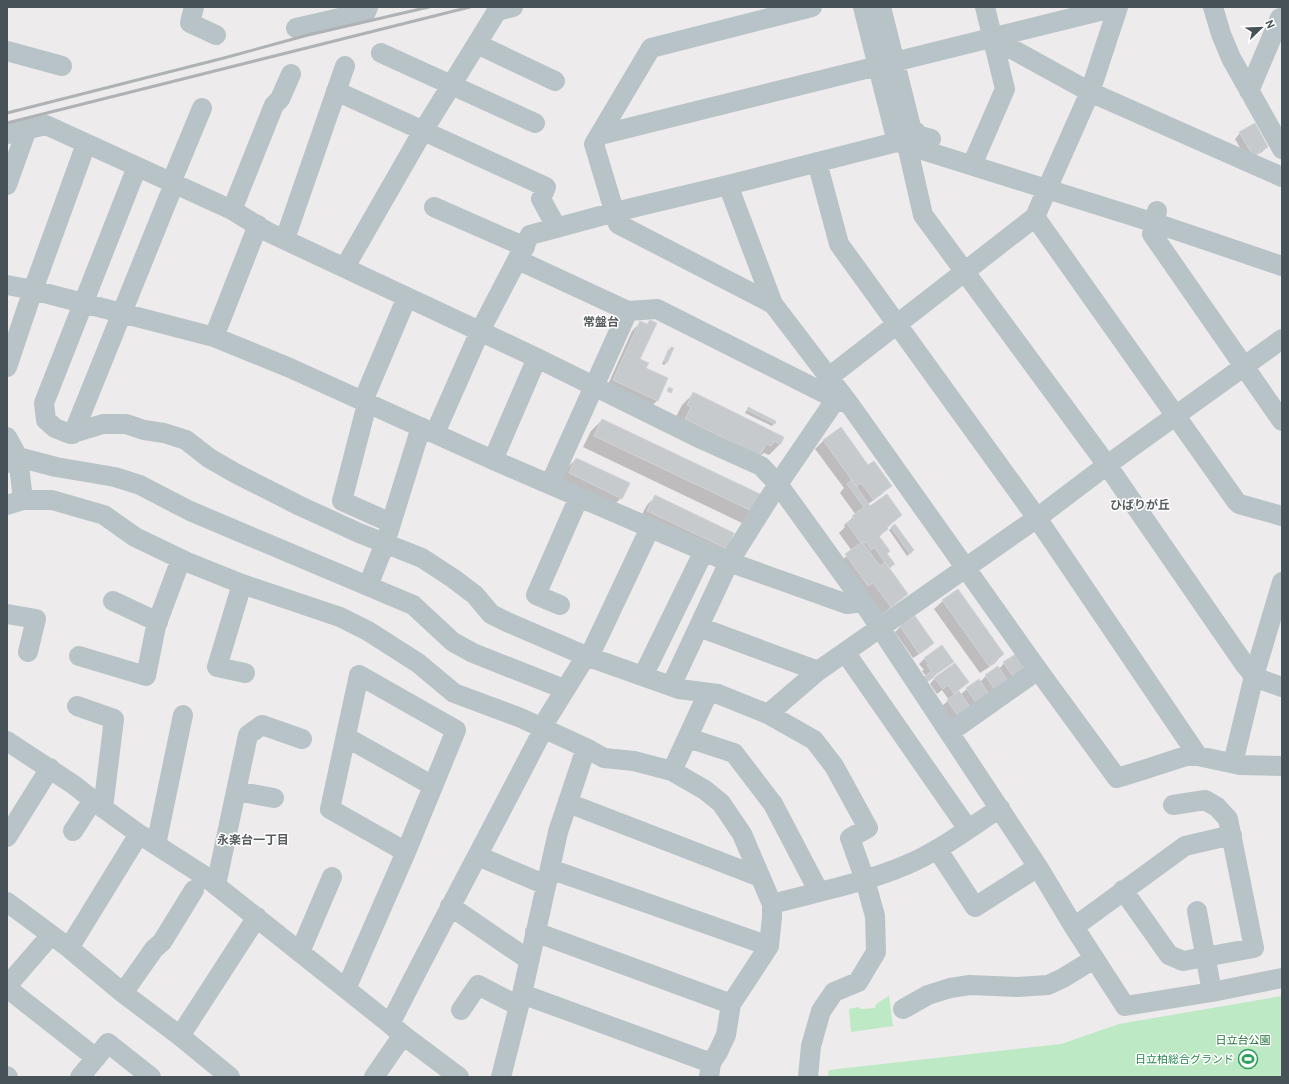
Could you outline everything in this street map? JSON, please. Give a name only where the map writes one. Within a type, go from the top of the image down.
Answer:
[{"type":"street","points":[[194,7],[190,23],[216,35]]},
{"type":"street","points":[[296,28],[366,12],[368,7]]},
{"type":"street","points":[[344,267],[423,131],[497,11],[513,7]]},
{"type":"street","points":[[773,304],[618,224],[594,144],[651,48],[812,7]]},
{"type":"street","points":[[863,7],[911,127],[908,141],[923,215],[1107,465],[1254,676],[1282,687]]},
{"type":"street","points":[[881,7],[886,65]]},
{"type":"street","points":[[974,159],[1005,89],[985,7]]},
{"type":"street","points":[[600,135],[1117,7]]},
{"type":"street","points":[[829,377],[1035,217],[1090,92],[1117,7]]},
{"type":"street","points":[[1213,7],[1223,40],[1231,58],[1282,148]]},
{"type":"street","points":[[1249,91],[1280,18]]},
{"type":"street","points":[[992,38],[1090,92],[1282,177]]},
{"type":"street","points":[[477,44],[555,81]]},
{"type":"street","points":[[7,51],[62,66]]},
{"type":"street","points":[[381,53],[535,123]]},
{"type":"street","points":[[284,239],[345,66]]},
{"type":"street","points":[[232,210],[274,105],[280,99],[291,74]]},
{"type":"street","points":[[336,91],[546,187],[541,199],[557,228]]},
{"type":"street","points":[[73,434],[202,108]]},
{"type":"street","points":[[7,134],[46,125],[232,210],[268,232],[538,358],[701,439],[761,466],[778,484],[864,602],[1000,808],[1038,867],[1074,928],[1125,1006],[1212,992],[1282,978]]},
{"type":"street","points":[[7,185],[27,129]]},
{"type":"street","points":[[368,586],[428,430],[530,235],[615,212],[728,186],[817,162],[908,141],[974,159],[1282,254]]},
{"type":"street","points":[[7,367],[33,290],[86,144]]},
{"type":"street","points":[[817,162],[839,244],[1037,518],[1198,756]]},
{"type":"street","points":[[138,167],[44,403],[46,420],[54,428],[70,434],[103,424],[126,424],[186,440],[209,458],[300,506],[422,558],[475,595],[492,614],[507,622],[588,657],[670,686],[679,689],[718,694],[768,714],[814,740],[834,766],[868,828],[850,838],[865,880],[875,916],[876,952],[858,982],[834,992],[821,1011],[811,1046],[808,1077]]},
{"type":"street","points":[[728,186],[773,304],[829,377],[843,402],[966,568],[1117,778],[1186,756],[1198,756],[1240,765],[1282,766]]},
{"type":"street","points":[[434,207],[628,311],[657,309],[843,402]]},
{"type":"street","points":[[1156,216],[1282,266]]},
{"type":"street","points":[[1156,216],[1152,234],[1282,421]]},
{"type":"street","points":[[1035,217],[1236,501],[1239,504],[1282,516]]},
{"type":"street","points":[[214,336],[258,225]]},
{"type":"street","points":[[7,285],[33,290],[214,336],[290,368],[493,460],[729,562],[847,604],[864,602]]},
{"type":"street","points":[[391,523],[342,501],[365,402],[407,297]]},
{"type":"street","points":[[550,484],[628,311]]},
{"type":"street","points":[[768,714],[818,671],[1037,518],[1107,465],[1282,339]]},
{"type":"street","points":[[493,460],[538,358]]},
{"type":"street","points":[[670,686],[729,562],[778,484],[843,402]]},
{"type":"street","points":[[7,437],[13,460],[15,503],[52,500],[104,515],[135,536],[181,559],[242,584],[340,617],[368,631],[418,663],[454,693],[521,718],[604,758],[634,761],[672,771],[706,790],[721,803],[742,834],[772,904],[772,917],[769,946],[731,1004],[726,1035],[710,1070],[478,985],[461,1010]]},
{"type":"street","points":[[13,460],[115,477],[140,485],[190,511],[413,605],[453,642],[473,653],[564,690]]},
{"type":"street","points":[[560,605],[536,595],[579,497]]},
{"type":"street","points":[[374,1077],[450,906],[478,856],[564,690],[588,657],[650,528]]},
{"type":"street","points":[[643,676],[704,551]]},
{"type":"street","points":[[79,656],[146,676],[158,622],[181,559]]},
{"type":"street","points":[[1233,763],[1254,676],[1279,603],[1282,582]]},
{"type":"street","points":[[242,584],[217,667],[244,673]]},
{"type":"street","points":[[113,601],[158,622]]},
{"type":"street","points":[[7,614],[36,619],[28,652]]},
{"type":"street","points":[[699,627],[818,671]]},
{"type":"street","points":[[845,652],[968,829]]},
{"type":"street","points":[[950,732],[1038,670]]},
{"type":"street","points":[[346,989],[406,852],[456,730],[359,675],[330,809],[406,852]]},
{"type":"street","points":[[672,771],[708,693]]},
{"type":"street","points":[[73,831],[98,804],[114,719],[77,706]]},
{"type":"street","points":[[156,844],[183,715]]},
{"type":"street","points":[[216,885],[248,735],[262,725],[302,739]]},
{"type":"street","points":[[346,737],[433,786]]},
{"type":"street","points":[[688,738],[734,753],[773,804],[819,892]]},
{"type":"street","points":[[7,741],[50,768],[139,834],[203,875],[396,1030],[459,1077]]},
{"type":"street","points":[[501,1077],[521,1000],[558,832],[586,748]]},
{"type":"street","points":[[7,836],[50,768]]},
{"type":"street","points":[[236,791],[274,798]]},
{"type":"street","points":[[1124,890],[1169,955],[1183,961],[1254,948],[1228,819],[1217,807],[1205,800],[1173,805]]},
{"type":"street","points":[[568,803],[760,877]]},
{"type":"street","points":[[772,904],[865,880],[907,865],[937,849],[1000,808]]},
{"type":"street","points":[[69,948],[139,834]]},
{"type":"street","points":[[1074,928],[1185,846],[1232,835]]},
{"type":"street","points":[[937,849],[975,907],[1038,867]]},
{"type":"street","points":[[478,856],[769,946]]},
{"type":"street","points":[[300,952],[332,877]]},
{"type":"street","points":[[123,993],[154,949],[162,942],[194,890]]},
{"type":"street","points":[[7,902],[69,948],[123,993],[180,1036],[230,1077]]},
{"type":"street","points":[[450,906],[529,960]]},
{"type":"street","points":[[1197,911],[1212,992]]},
{"type":"street","points":[[180,1036],[257,917]]},
{"type":"street","points":[[535,932],[731,1004]]},
{"type":"street","points":[[51,935],[7,987],[96,1058]]},
{"type":"street","points":[[903,1008],[928,995],[970,984],[1018,987],[1048,985],[1063,978],[1094,959]]},
{"type":"street","points":[[80,1077],[108,1043],[151,1077]]},
{"type":"green space","points":[[889,996],[893,1026],[851,1032],[849,1009],[858,1007],[861,1009],[875,1008],[876,1004]]},
{"type":"green space","name":"日立台公園","points":[[1282,996],[1282,1077],[828,1077],[829,1070],[1061,1044],[1119,1024]]},
{"type":"building","points":[[1255,123],[1268,147],[1253,156],[1239,132]]},
{"type":"building","points":[[650,320],[657,323],[640,359],[649,363],[646,368],[668,378],[658,401],[613,380],[640,321],[647,324]]},
{"type":"building","points":[[671,347],[674,348],[667,363],[664,361]]},
{"type":"building","points":[[669,387],[673,389],[671,393],[667,391]]},
{"type":"building","points":[[693,392],[784,437],[781,444],[774,441],[771,446],[766,444],[760,456],[685,419],[691,407],[687,405]]},
{"type":"building","points":[[748,407],[776,421],[775,424],[747,410]]},
{"type":"building","points":[[602,419],[762,495],[754,512],[594,436]]},
{"type":"building","points":[[841,427],[868,465],[874,461],[892,486],[873,499],[861,483],[856,486],[823,440]]},
{"type":"building","points":[[576,458],[630,483],[622,499],[569,473]]},
{"type":"building","points":[[852,480],[870,506],[887,494],[902,515],[887,527],[888,529],[879,536],[890,551],[887,554],[895,564],[889,568],[874,547],[871,550],[866,542],[864,543],[863,541],[861,543],[847,524],[854,519],[852,516],[864,507],[847,484]]},
{"type":"building","points":[[655,495],[734,533],[727,549],[647,511]]},
{"type":"building","points":[[895,524],[914,550],[910,554],[891,527]]},
{"type":"building","points":[[862,542],[880,566],[885,562],[908,594],[891,607],[873,583],[868,586],[845,554]]},
{"type":"building","points":[[958,589],[1004,654],[989,666],[942,600]]},
{"type":"building","points":[[915,616],[934,643],[919,654],[900,626]]},
{"type":"building","points":[[942,645],[954,662],[934,675],[927,665],[929,664],[924,658]]},
{"type":"building","points":[[1016,654],[1026,669],[1014,678],[1003,662]]},
{"type":"building","points":[[955,663],[969,682],[954,694],[948,685],[943,689],[934,678]]},
{"type":"building","points":[[998,666],[1008,681],[995,690],[985,675]]},
{"type":"building","points":[[930,672],[934,677],[927,682],[924,677]]},
{"type":"building","points":[[979,679],[989,694],[976,703],[966,688]]},
{"type":"building","points":[[959,691],[970,707],[958,716],[947,700]]},
{"type":"railway","points":[[7,113],[308,35],[429,7]]},
{"type":"railway","points":[[7,123],[470,7]]},
{"type":"place","name":"日立柏総合グランド","points":[[1248,1059]]},
{"type":"district","name":"常盤台","points":[[601,322]]},
{"type":"district","name":"ひばりが丘","points":[[1140,505]]},
{"type":"district","name":"永楽台一丁目","points":[[253,840]]}]
